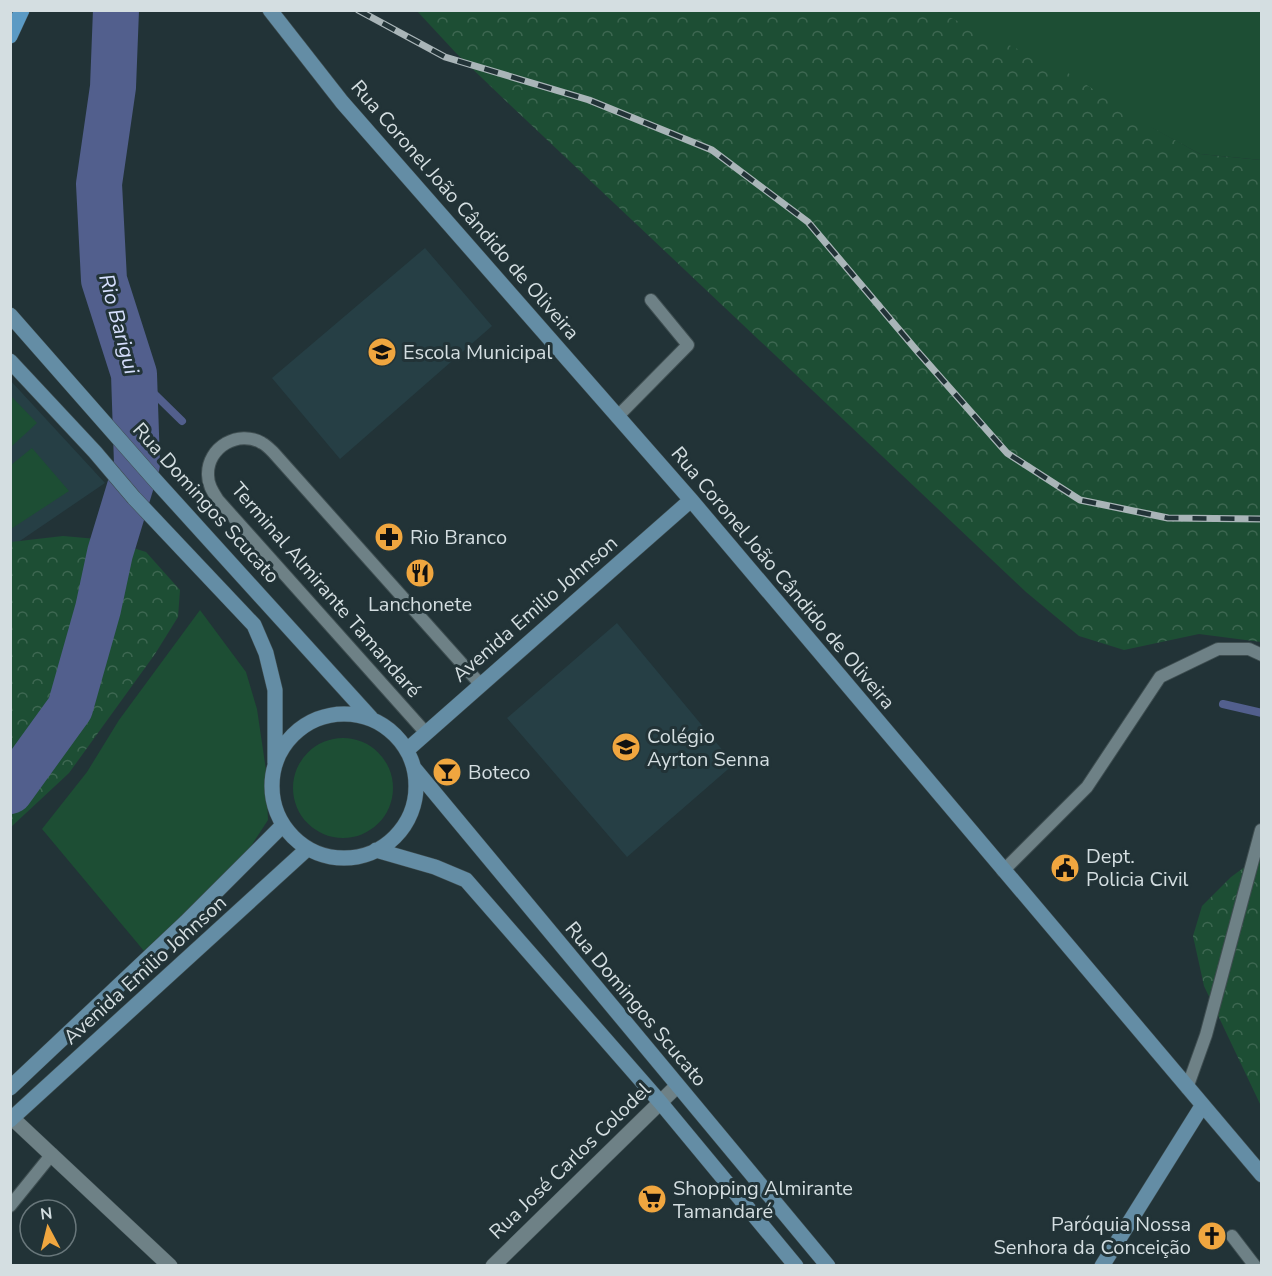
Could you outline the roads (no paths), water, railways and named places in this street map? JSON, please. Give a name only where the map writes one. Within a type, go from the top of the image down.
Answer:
[{"type":"main road","points":[[10,36],[22,10]]},
{"type":"main road","name":"Rua Coronel João Cândido de Oliveira","points":[[270,10],[342,102],[691,500],[1262,1175]]},
{"type":"main road","name":"Rua Domingos Scucato","points":[[10,315],[155,480],[371,718]]},
{"type":"main road","points":[[10,361],[95,452],[134,498],[254,625],[266,653],[275,690],[275,763],[271,784],[274,805],[283,825],[306,850],[324,858],[360,857],[376,850],[396,836],[409,816],[416,792],[414,768],[407,750],[392,731],[371,718],[348,713],[325,715],[303,725],[286,742],[275,763]]},
{"type":"main road","name":"Avenida Emilio Johnson","points":[[407,750],[691,500]]},
{"type":"main road","name":"Rua Domingos Scucato","points":[[414,768],[828,1266]]},
{"type":"main road","name":"Avenida Emilio Johnson","points":[[10,1088],[186,922],[283,825]]},
{"type":"main road","name":"Avenida Emilio Johnson","points":[[11,1118],[306,850]]},
{"type":"main road","points":[[376,850],[435,867],[466,880],[660,1102],[796,1266]]},
{"type":"main road","points":[[1102,1266],[1202,1106]]},
{"type":"street","name":"Rua José Carlos Colodel","points":[[493,1266],[677,1086]]},
{"type":"street","points":[[11,1118],[170,1266]]},
{"type":"lane","points":[[618,417],[688,345],[651,300]]},
{"type":"lane","name":"Terminal Almirante Tamandaré","points":[[426,733],[218,501],[210,488],[207,473],[211,459],[220,447],[233,439],[248,438],[262,442],[273,452],[481,685]]},
{"type":"lane","points":[[1003,871],[1087,787],[1160,677],[1218,649],[1249,649],[1262,654]]},
{"type":"lane","points":[[1187,1088],[1206,1035],[1261,830]]},
{"type":"lane","points":[[10,1206],[52,1155]]},
{"type":"lane","points":[[1232,1236],[1255,1266]]},
{"type":"waterway","name":"Rio Barigui","points":[[10,791],[70,708],[98,609],[110,553],[137,464],[134,374],[104,280],[99,184],[113,87],[116,10]]},
{"type":"waterway","points":[[134,374],[182,421]]},
{"type":"waterway","points":[[1223,704],[1262,713]]},
{"type":"railway","points":[[358,10],[445,57],[589,100],[712,150],[808,222],[1007,453],[1080,500],[1168,518],[1262,519]]},
{"type":"place","name":"Escola Municipal","points":[[382,352]]},
{"type":"place","name":"Rio Branco","points":[[389,537]]},
{"type":"place","name":"Lanchonete","points":[[420,573]]},
{"type":"place","name":"Colégio Ayrton Senna","points":[[626,747]]},
{"type":"place","name":"Boteco","points":[[447,772]]},
{"type":"place","name":"Dept. Policia Civil","points":[[1065,868]]},
{"type":"place","name":"Shopping Almirante Tamandaré","points":[[652,1199]]},
{"type":"place","name":"Paróquia Nossa Senhora da Conceição","points":[[1212,1236]]}]
